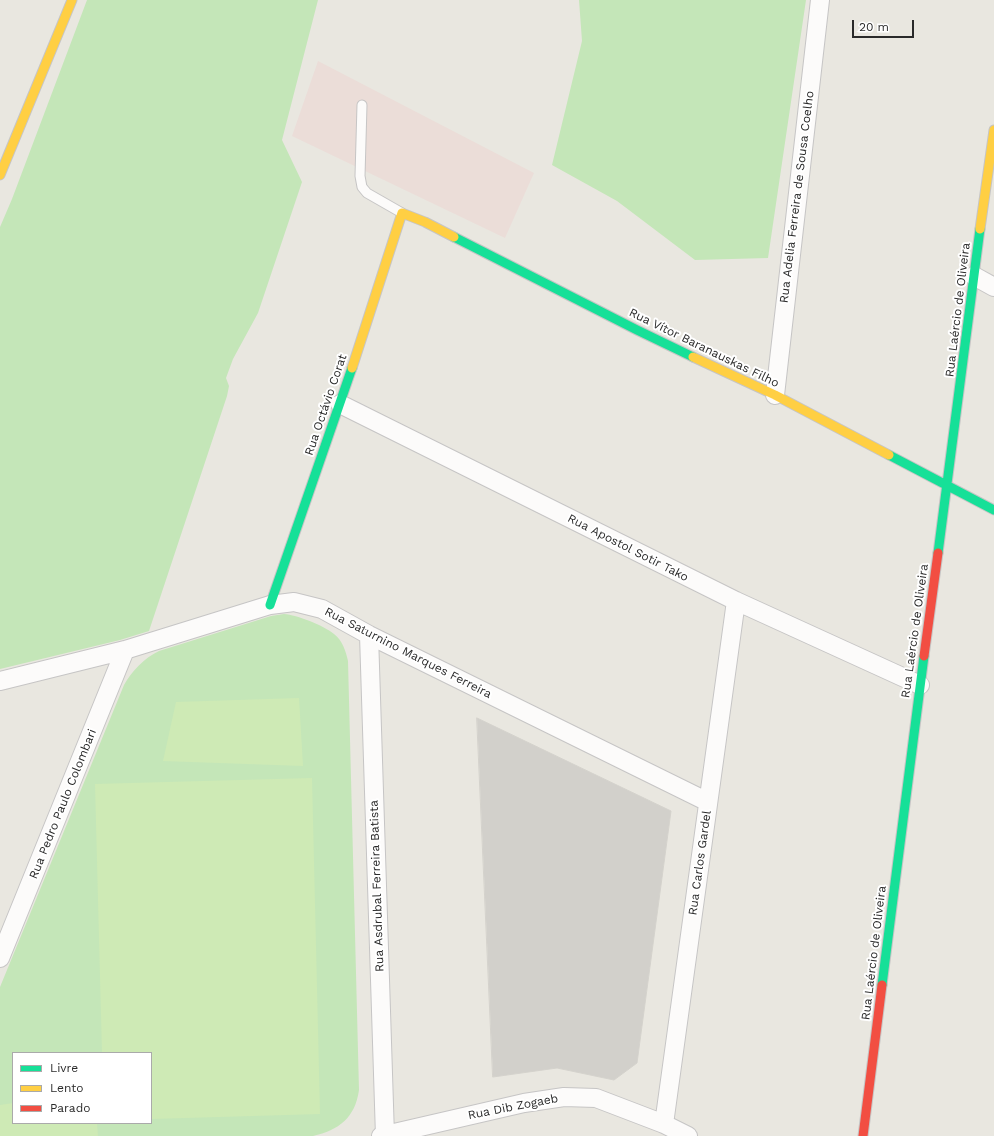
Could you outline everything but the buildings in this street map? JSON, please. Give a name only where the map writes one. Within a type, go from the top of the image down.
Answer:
[{"type":"street","points":[[0,175],[72,0]]},
{"type":"street","name":"Rua Adelia Ferreira de Sousa Coelho","points":[[775,395],[820,0]]},
{"type":"street","name":"Rua Laércio de Oliveira","points":[[863,1136],[920,685],[948,485],[994,130]]},
{"type":"street","name":"Rua Vítor Baranauskas Filho","points":[[402,212],[425,222],[637,330],[775,395],[994,510]]},
{"type":"street","name":"Rua Octávio Corat","points":[[270,605],[340,404],[402,212]]},
{"type":"street","points":[[974,276],[994,287]]},
{"type":"street","name":"Rua Apostol Sotir Tako","points":[[340,404],[736,601],[920,685]]},
{"type":"street","name":"Rua Carlos Gardel","points":[[664,1124],[736,601]]},
{"type":"street","name":"Rua Saturnino Marques Ferreira","points":[[0,681],[125,650],[270,605],[294,602],[322,609],[369,635],[708,802]]},
{"type":"street","name":"Rua Asdrubal Ferreira Batista","points":[[369,635],[384,1136]]},
{"type":"street","name":"Rua Pedro Paulo Colombari","points":[[0,958],[125,650]]},
{"type":"street","name":"Rua Dib Zogaeb","points":[[384,1136],[524,1103],[564,1097],[596,1098],[664,1124],[688,1136]]},
{"type":"lane","points":[[362,105],[360,176],[362,187],[367,193],[402,212]]},
{"type":"shaded area","points":[[318,61],[534,173],[505,238],[292,136]]},
{"type":"green space","points":[[87,0],[318,0],[282,140],[302,182],[258,313],[233,359],[226,378],[229,386],[227,396],[149,631],[120,640],[0,669],[0,227]]},
{"type":"green space","points":[[579,0],[806,0],[768,258],[695,260],[617,201],[552,165],[582,41]]},
{"type":"green space","points":[[284,614],[310,621],[329,631],[337,636],[345,650],[348,661],[359,1090],[357,1100],[350,1115],[338,1126],[313,1136],[0,1136],[0,987],[124,685],[139,665],[148,657],[159,651],[271,616]]},
{"type":"green space","points":[[299,698],[303,766],[163,761],[176,702]]},
{"type":"green space","points":[[312,778],[320,1114],[152,1119],[152,1052],[102,1052],[95,784]]},
{"type":"green space","points":[[12,1103],[12,1124],[97,1124],[98,1136],[0,1136],[0,1105]]},
{"type":"traffic: fast","points":[[938,553],[980,229]]},
{"type":"traffic: fast","points":[[454,237],[693,357]]},
{"type":"traffic: fast","points":[[270,605],[352,368]]},
{"type":"traffic: fast","points":[[889,455],[994,510]]},
{"type":"traffic: fast","points":[[882,985],[924,656]]},
{"type":"traffic: slow","points":[[0,175],[72,0]]},
{"type":"traffic: slow","points":[[980,229],[994,130]]},
{"type":"traffic: slow","points":[[352,368],[402,213],[425,222],[454,237]]},
{"type":"traffic: slow","points":[[693,357],[775,395],[889,455]]},
{"type":"traffic: jam","points":[[924,656],[938,553]]},
{"type":"traffic: jam","points":[[863,1136],[882,985]]}]
